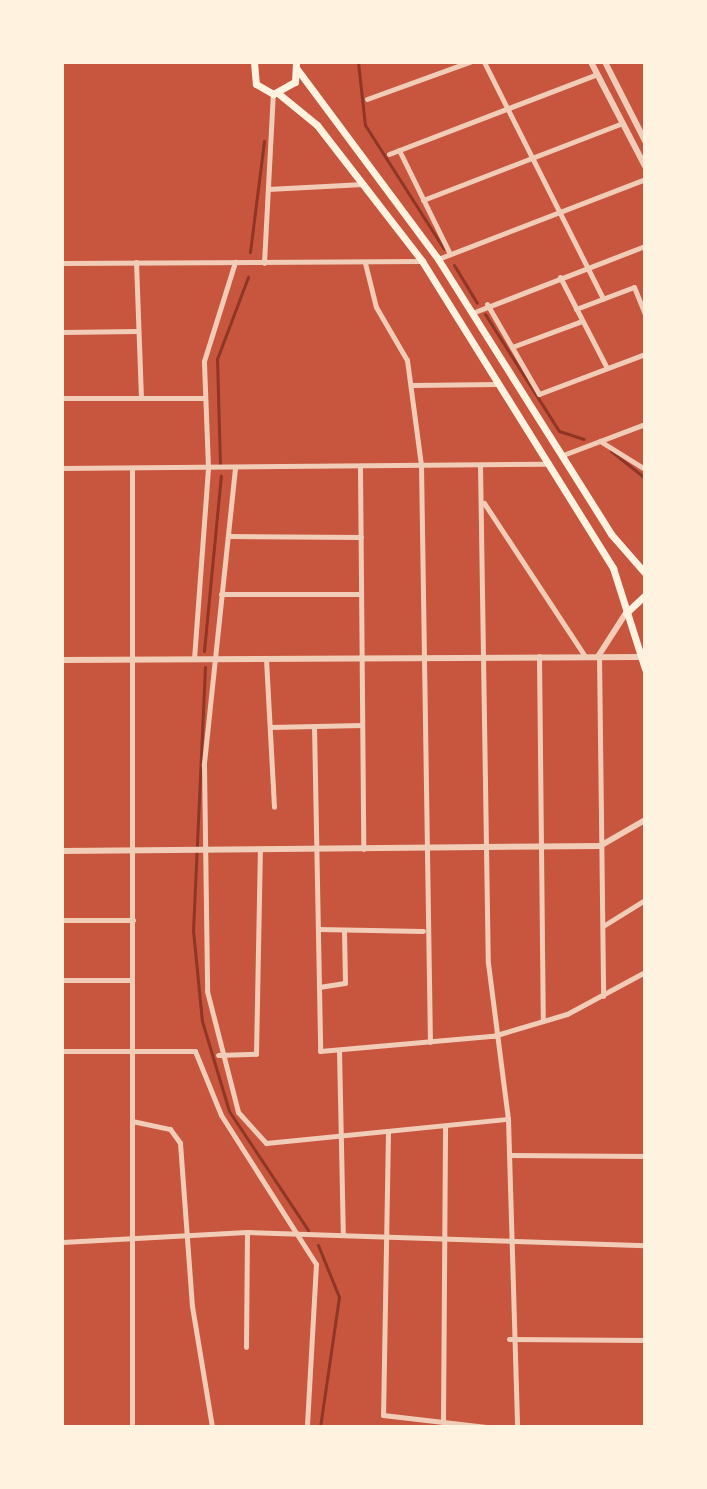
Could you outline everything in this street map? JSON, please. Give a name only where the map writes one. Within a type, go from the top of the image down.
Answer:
[{"type":"main road","points":[[248,62],[253,66],[256,84],[276,94],[367,184],[422,261],[613,568],[645,669]]},
{"type":"main road","points":[[276,94],[291,87],[296,65]]},
{"type":"main road","points":[[296,65],[438,259],[611,534],[645,573]]},
{"type":"main road","points":[[626,613],[645,595]]},
{"type":"street","points":[[367,99],[469,62]]},
{"type":"street","points":[[484,62],[603,299]]},
{"type":"street","points":[[591,62],[645,166]]},
{"type":"street","points":[[605,62],[645,141]]},
{"type":"street","points":[[389,154],[597,74]]},
{"type":"street","points":[[264,263],[276,94]]},
{"type":"street","points":[[423,200],[623,123]]},
{"type":"street","points":[[399,150],[450,254]]},
{"type":"street","points":[[438,259],[645,179]]},
{"type":"street","points":[[268,189],[367,184]]},
{"type":"street","points":[[472,313],[487,304],[645,246]]},
{"type":"street","points":[[62,263],[422,261]]},
{"type":"street","points":[[136,262],[141,398]]},
{"type":"street","points":[[235,262],[207,343],[204,398],[213,467],[204,659],[203,850],[206,978],[218,1055],[238,1112],[260,1142],[345,1137],[508,1119]]},
{"type":"street","points":[[365,263],[376,307],[403,347],[421,465],[423,931],[430,1042]]},
{"type":"street","points":[[560,276],[607,368]]},
{"type":"street","points":[[576,309],[634,287],[645,314]]},
{"type":"street","points":[[487,304],[539,394],[645,354]]},
{"type":"street","points":[[511,347],[582,321]]},
{"type":"street","points":[[62,332],[138,331]]},
{"type":"street","points":[[411,385],[499,384]]},
{"type":"street","points":[[62,398],[204,398]]},
{"type":"street","points":[[563,455],[644,426]]},
{"type":"street","points":[[600,441],[645,469]]},
{"type":"street","points":[[62,468],[360,468],[550,464]]},
{"type":"street","points":[[480,465],[484,502],[487,847],[493,1036],[508,1119],[506,1240],[509,1339],[517,1427]]},
{"type":"street","points":[[132,468],[132,1427]]},
{"type":"street","points":[[204,659],[221,594],[235,468]]},
{"type":"street","points":[[360,468],[363,849]]},
{"type":"street","points":[[484,502],[585,656]]},
{"type":"street","points":[[229,536],[361,537]]},
{"type":"street","points":[[221,594],[361,594]]},
{"type":"street","points":[[603,997],[599,655],[626,613]]},
{"type":"street","points":[[62,660],[599,655],[642,658]]},
{"type":"street","points":[[539,656],[543,1021]]},
{"type":"street","points":[[266,658],[274,807]]},
{"type":"street","points":[[270,727],[362,725]]},
{"type":"street","points":[[314,726],[320,1051],[493,1036],[543,1021],[603,997],[645,972]]},
{"type":"street","points":[[62,851],[600,846],[645,820]]},
{"type":"street","points":[[218,1055],[256,1054],[260,850]]},
{"type":"street","points":[[602,926],[645,900]]},
{"type":"street","points":[[62,920],[133,920]]},
{"type":"street","points":[[318,929],[423,931]]},
{"type":"street","points":[[319,987],[345,983],[344,930]]},
{"type":"street","points":[[62,980],[132,980]]},
{"type":"street","points":[[339,1050],[345,1137],[343,1234]]},
{"type":"street","points":[[62,1051],[195,1051],[240,1149],[304,1233],[321,1283],[307,1427]]},
{"type":"street","points":[[132,1121],[170,1129],[180,1143],[212,1427]]},
{"type":"street","points":[[443,1422],[445,1126]]},
{"type":"street","points":[[388,1132],[383,1415],[486,1427]]},
{"type":"street","points":[[509,1155],[645,1156]]},
{"type":"street","points":[[246,1347],[247,1232]]},
{"type":"street","points":[[62,1242],[132,1241],[247,1232],[645,1245]]},
{"type":"street","points":[[509,1339],[645,1340]]},
{"type":"waterway","points":[[358,62],[365,125],[444,249]]},
{"type":"waterway","points":[[250,252],[264,141]]},
{"type":"waterway","points":[[454,265],[477,303]]},
{"type":"waterway","points":[[220,465],[217,359],[248,277]]},
{"type":"waterway","points":[[485,314],[559,431],[584,439]]},
{"type":"waterway","points":[[611,451],[645,478]]},
{"type":"waterway","points":[[204,651],[221,476]]},
{"type":"waterway","points":[[205,667],[193,930],[202,1021],[229,1111],[308,1230]]},
{"type":"waterway","points":[[318,1245],[339,1297],[320,1427]]}]
